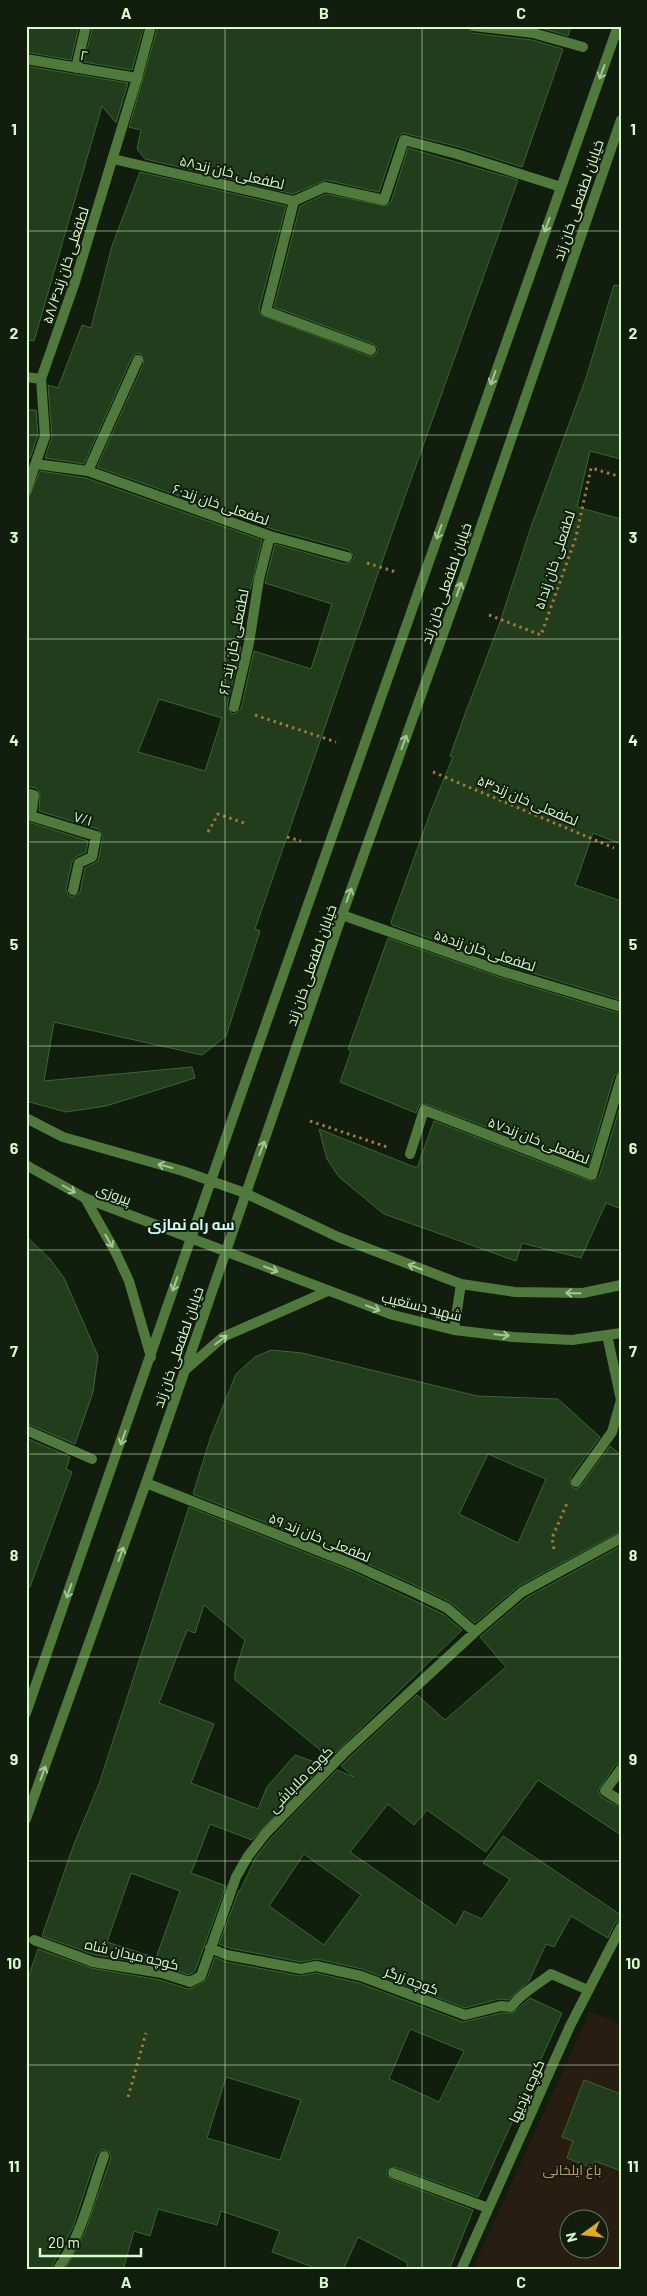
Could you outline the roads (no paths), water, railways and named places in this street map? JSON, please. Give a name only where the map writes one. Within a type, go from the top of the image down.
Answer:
[{"type":"street","points":[[76,68],[86,26]]},
{"type":"street","name":"لطفعلی خان زند۵۸/۴","points":[[41,379],[75,282],[151,26]]},
{"type":"street","points":[[473,26],[533,33],[583,47]]},
{"type":"street","points":[[26,1713],[211,1181],[618,26]]},
{"type":"street","name":"۲","points":[[26,59],[137,78]]},
{"type":"street","name":"خیابان لطفعلی خان زند","points":[[26,1819],[146,1483],[342,915],[465,573],[621,120]]},
{"type":"street","name":"لطفعلی خان زند۵۸","points":[[113,159],[294,201],[325,187],[384,200],[404,140],[457,154],[561,187]]},
{"type":"street","points":[[294,201],[266,311],[371,350]]},
{"type":"street","points":[[88,472],[138,360]]},
{"type":"street","points":[[26,377],[41,379],[46,436],[26,491]]},
{"type":"street","name":"لطفعلی خان زند۶۰","points":[[36,464],[88,472],[270,536],[348,557]]},
{"type":"street","name":"لطفعلی خان زند ۶۲","points":[[234,707],[250,643],[259,579],[270,536]]},
{"type":"street","name":"۷/۱","points":[[26,793],[34,795],[31,816],[96,836],[92,857],[79,863],[73,890]]},
{"type":"street","name":"لطفعلی خان زند۵۵","points":[[342,915],[501,971],[621,1007]]},
{"type":"street","name":"لطفعلی خان زند۵۷","points":[[410,1154],[424,1110],[592,1175],[621,1078]]},
{"type":"street","points":[[26,1118],[63,1137],[245,1193],[338,1237],[461,1284],[515,1292],[583,1293],[621,1285]]},
{"type":"street","name":"پیروزی","points":[[26,1165],[85,1198],[225,1251]]},
{"type":"street","points":[[85,1198],[116,1253],[129,1281],[151,1357]]},
{"type":"street","name":"شهید دستغیب","points":[[225,1251],[393,1315],[454,1330],[572,1340],[621,1333]]},
{"type":"street","points":[[454,1330],[461,1284]]},
{"type":"street","points":[[184,1371],[223,1337],[328,1291]]},
{"type":"street","points":[[576,1482],[612,1432],[621,1400],[608,1335]]},
{"type":"street","points":[[26,1430],[92,1459]]},
{"type":"street","name":"لطفعلی خان زند ۵۹","points":[[146,1483],[352,1564],[416,1592],[446,1608],[475,1632]]},
{"type":"street","name":"کوچه ملاباشی","points":[[196,1980],[201,1976],[236,1877],[248,1856],[266,1833],[345,1752],[475,1632],[522,1592],[621,1538]]},
{"type":"street","points":[[621,1769],[605,1791],[621,1801]]},
{"type":"street","name":"کوچه یزدیها","points":[[461,2270],[588,1990],[621,1927]]},
{"type":"street","name":"کوچه میدان شاه","points":[[34,1940],[93,1962],[162,1973],[190,1982],[196,1980]]},
{"type":"street","name":"کوچه زرگر","points":[[210,1948],[227,1955],[301,1969],[316,1966],[361,1976],[465,2015],[501,2006],[511,2007],[520,1995],[528,1992],[551,1974],[588,1990]]},
{"type":"street","points":[[57,2270],[64,2260],[82,2219],[104,2156]]},
{"type":"street","points":[[393,2173],[488,2208]]},
{"type":"district","name":"سه راه نمازی","points":[[191,1224]]},
{"type":"park label","name":"باغ ایلخانی","points":[[572,2169]]}]
